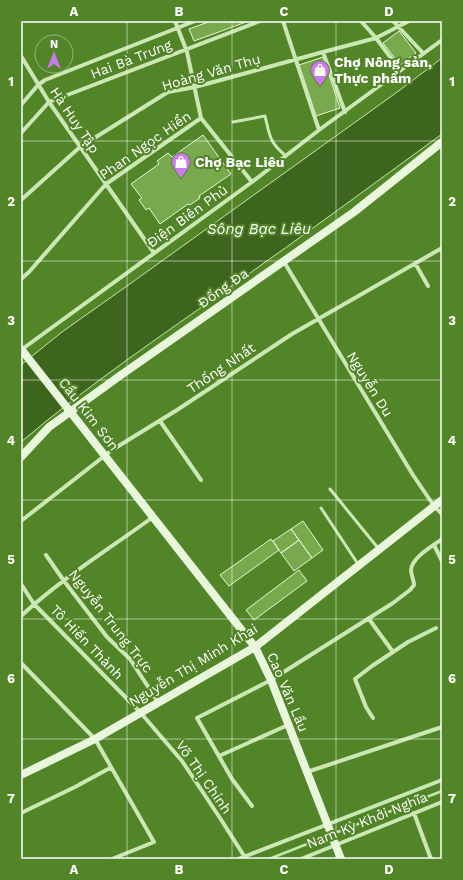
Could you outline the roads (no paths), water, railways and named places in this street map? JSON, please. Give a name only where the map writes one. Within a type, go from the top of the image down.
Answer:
[{"type":"main road","name":"Đống Đa","points":[[21,457],[50,426],[354,212],[442,144]]},
{"type":"main road","name":"Cầu Kim Sơn","points":[[21,350],[136,495]]},
{"type":"main road","name":"Cao Văn Lầu","points":[[136,495],[255,647],[271,680],[341,859]]},
{"type":"main road","name":"Nguyễn Thị Minh Khai","points":[[21,775],[95,739],[255,647],[442,500]]},
{"type":"street","points":[[175,21],[186,49],[201,118],[252,182]]},
{"type":"street","name":"Hai Bà Trưng","points":[[21,105],[38,85],[45,80],[195,21]]},
{"type":"street","name":"Hai Bà Trưng","points":[[21,133],[49,102],[260,21]]},
{"type":"street","points":[[283,21],[319,130]]},
{"type":"street","points":[[361,21],[400,70]]},
{"type":"street","points":[[393,21],[423,53]]},
{"type":"street","name":"Hoàng Văn Thụ","points":[[21,200],[80,147],[168,92],[195,87],[376,38],[410,21]]},
{"type":"street","name":"Điện Biên Phủ","points":[[21,350],[252,182],[319,130],[442,40]]},
{"type":"street","points":[[323,52],[345,112]]},
{"type":"street","name":"Hà Huy Tập","points":[[21,56],[49,102],[154,253]]},
{"type":"street","name":"Phan Ngọc Hiển","points":[[21,279],[29,272],[106,184],[201,118]]},
{"type":"street","name":"Thống Nhất","points":[[21,521],[112,450],[286,338],[415,263],[442,249]]},
{"type":"street","name":"Nguyễn Du","points":[[284,262],[413,475],[434,506],[442,514]]},
{"type":"street","points":[[415,263],[428,286]]},
{"type":"street","points":[[160,420],[201,480]]},
{"type":"street","points":[[21,616],[64,581],[153,517]]},
{"type":"street","points":[[252,806],[232,779],[197,718],[271,680],[369,619],[410,590],[414,586],[414,579],[411,571],[412,565],[422,553],[442,539]]},
{"type":"street","points":[[434,545],[442,561]]},
{"type":"street","name":"Nguyễn Trung Trực","points":[[46,555],[107,637],[130,659],[158,702]]},
{"type":"street","name":"Tô Hiến Thành","points":[[21,584],[34,604],[140,712]]},
{"type":"street","points":[[369,619],[393,652]]},
{"type":"street","points":[[373,718],[366,707],[355,680],[408,642],[436,628]]},
{"type":"street","points":[[21,663],[95,739],[110,768],[154,842],[112,859]]},
{"type":"street","name":"Võ Thị Chính","points":[[140,712],[182,761],[245,858]]},
{"type":"street","points":[[219,756],[288,725]]},
{"type":"street","points":[[307,773],[442,727]]},
{"type":"street","points":[[21,813],[110,768]]},
{"type":"street","points":[[238,859],[245,858],[329,828],[442,780]]},
{"type":"street","name":"Nam Kỳ Khởi Nghĩa","points":[[301,859],[442,802]]},
{"type":"street","points":[[414,813],[431,859]]},
{"type":"lane","points":[[233,122],[265,116],[269,137],[276,147],[286,156]]},
{"type":"lane","points":[[330,489],[379,549]]},
{"type":"lane","points":[[321,508],[359,565]]},
{"type":"water","name":"Sông Bạc Liêu","points":[[442,58],[442,134],[285,248],[125,361],[46,421],[21,442],[21,365],[62,332],[400,90]]},
{"type":"waterway","points":[[269,859],[442,791]]},
{"type":"place","name":"Chợ Nông sản, Thực phẩm","points":[[320,87]]},
{"type":"place","name":"Chợ Bạc Liêu","points":[[181,179]]}]
